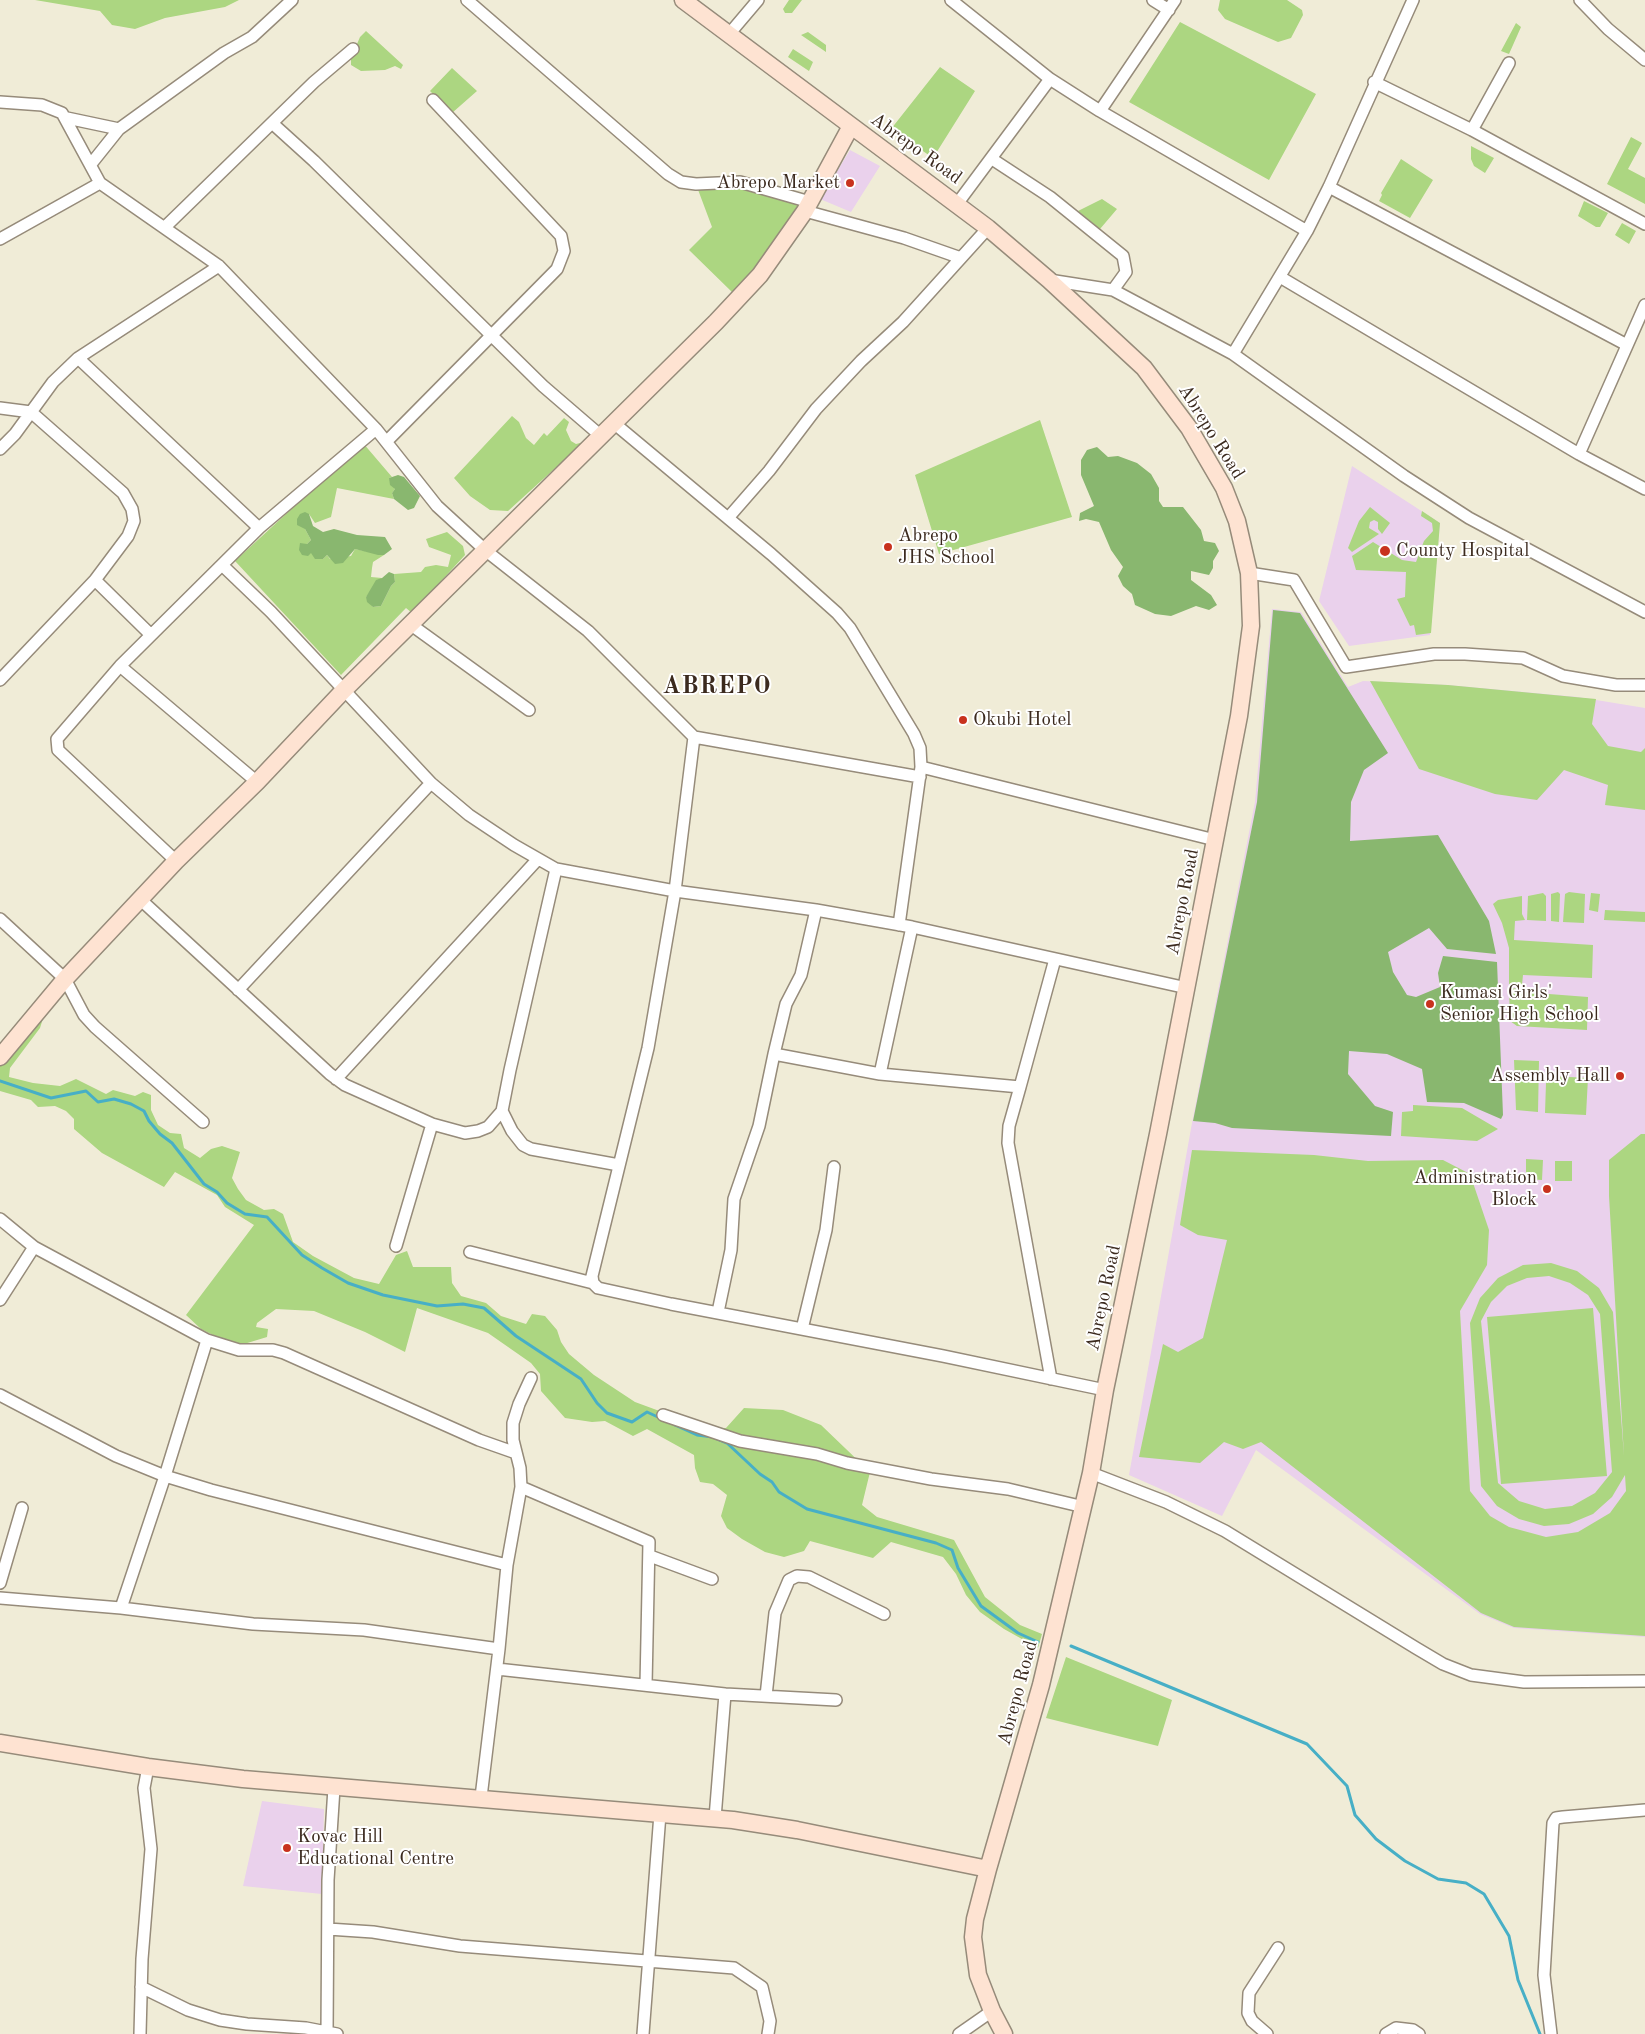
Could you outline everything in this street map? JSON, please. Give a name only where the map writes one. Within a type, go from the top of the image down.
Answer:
[{"type":"main road","name":"Abrepo Road","points":[[683,0],[988,228],[1049,280],[1144,368],[1189,428],[1224,488],[1237,521],[1249,573],[1251,626],[1248,656],[1187,988],[1105,1390],[1091,1474],[1041,1685],[988,1869],[973,1937],[978,1975],[992,2011],[1004,2034]]},
{"type":"main road","points":[[0,1057],[65,979],[176,861],[257,782],[344,690],[410,624],[600,436],[615,424],[760,275],[808,206],[851,126]]},
{"type":"main road","points":[[0,1743],[148,1767],[334,1788],[481,1797],[715,1818],[797,1830],[988,1869]]},
{"type":"street","points":[[90,164],[120,128],[224,53],[252,36],[292,0]]},
{"type":"street","points":[[467,0],[668,174],[681,182],[696,184],[740,182],[961,258]]},
{"type":"street","points":[[730,34],[758,0]]},
{"type":"street","points":[[950,0],[1050,78],[1100,111],[1306,231]]},
{"type":"street","points":[[1100,111],[1172,5],[1153,0]]},
{"type":"street","points":[[1233,354],[1280,277],[1329,187],[1374,82],[1413,0]]},
{"type":"street","points":[[1580,0],[1608,29],[1645,60]]},
{"type":"street","points":[[166,227],[314,82],[353,49]]},
{"type":"street","points":[[1472,130],[1509,63]]},
{"type":"street","points":[[957,204],[1050,78]]},
{"type":"street","points":[[1374,82],[1472,130],[1645,224]]},
{"type":"street","points":[[387,441],[557,270],[564,251],[561,236],[432,100]]},
{"type":"street","points":[[0,102],[53,108],[67,118],[120,128]]},
{"type":"street","points":[[67,118],[100,183],[220,266],[387,441],[437,506],[485,550],[588,631],[694,737],[920,772],[1215,840]]},
{"type":"street","points":[[272,124],[314,161],[543,386],[600,436]]},
{"type":"street","points":[[992,159],[1050,198],[1123,256],[1126,272],[1113,290]]},
{"type":"street","points":[[0,239],[100,183]]},
{"type":"street","points":[[1329,187],[1626,345]]},
{"type":"street","points":[[728,518],[769,471],[816,409],[988,228]]},
{"type":"street","points":[[0,449],[53,382],[78,358],[220,266]]},
{"type":"street","points":[[1280,277],[1579,454],[1645,489]]},
{"type":"street","points":[[1049,280],[1113,290],[1137,301],[1233,354],[1404,476],[1468,518],[1645,612]]},
{"type":"street","points":[[1579,454],[1645,305]]},
{"type":"street","points":[[78,358],[259,528]]},
{"type":"street","points":[[0,408],[31,412],[123,494],[132,509],[134,521],[128,536],[95,580],[0,680]]},
{"type":"street","points":[[615,424],[779,560],[850,628],[914,734],[920,748],[920,772],[899,925]]},
{"type":"street","points":[[176,861],[58,750],[57,740],[120,666],[259,528],[376,429]]},
{"type":"street","points":[[222,565],[271,612],[431,783],[469,815],[556,869],[675,891],[816,910],[912,927],[1187,988]]},
{"type":"street","points":[[1249,573],[1294,580],[1346,667],[1434,654],[1465,654],[1523,658],[1563,676],[1616,685],[1645,685]]},
{"type":"street","points":[[95,580],[151,635]]},
{"type":"street","points":[[410,624],[529,710]]},
{"type":"street","points":[[120,666],[257,782]]},
{"type":"street","points":[[593,1283],[592,1276],[648,1048],[675,891],[694,737]]},
{"type":"street","points":[[238,990],[431,783]]},
{"type":"street","points":[[336,1079],[538,859]]},
{"type":"street","points":[[141,900],[336,1079],[345,1085],[432,1124],[465,1133],[488,1127],[502,1111],[556,869]]},
{"type":"street","points":[[718,1312],[731,1250],[734,1199],[760,1126],[786,1004],[802,975],[816,910]]},
{"type":"street","points":[[0,919],[65,979],[84,1015],[95,1027],[203,1122]]},
{"type":"street","points":[[880,1074],[912,927]]},
{"type":"street","points":[[1052,1379],[1008,1143],[1009,1126],[1055,958]]},
{"type":"street","points":[[774,1054],[880,1074],[1020,1087]]},
{"type":"street","points":[[502,1111],[512,1131],[522,1144],[531,1149],[619,1166]]},
{"type":"street","points":[[396,1246],[432,1124]]},
{"type":"street","points":[[802,1329],[826,1230],[834,1168]]},
{"type":"street","points":[[0,1219],[34,1247],[207,1340],[240,1350],[272,1350],[284,1353],[479,1440],[516,1453]]},
{"type":"street","points":[[0,1300],[34,1247]]},
{"type":"street","points":[[470,1252],[593,1283],[598,1288],[1105,1390]]},
{"type":"street","points":[[121,1608],[165,1476],[207,1340]]},
{"type":"street","points":[[481,1797],[497,1669],[507,1565],[521,1487],[513,1423],[531,1378]]},
{"type":"street","points":[[0,1395],[116,1456],[165,1476],[211,1490],[507,1565]]},
{"type":"street","points":[[663,1414],[740,1440],[931,1479],[1008,1489],[1084,1507]]},
{"type":"street","points":[[1091,1474],[1166,1502],[1225,1531],[1399,1639],[1443,1664],[1471,1675],[1524,1682],[1645,1681]]},
{"type":"street","points":[[521,1487],[646,1539],[650,1547],[646,1685]]},
{"type":"street","points":[[0,1583],[22,1508]]},
{"type":"street","points":[[650,1556],[712,1579]]},
{"type":"street","points":[[766,1696],[775,1613],[789,1580],[797,1576],[810,1577],[884,1614]]},
{"type":"street","points":[[0,1598],[121,1608],[253,1624],[364,1630],[499,1649]]},
{"type":"street","points":[[497,1669],[725,1694],[836,1700]]},
{"type":"street","points":[[715,1818],[725,1694]]},
{"type":"street","points":[[140,2034],[141,1987],[151,1849],[144,1788],[148,1767]]},
{"type":"street","points":[[141,1987],[188,2010],[220,2020],[330,2033],[328,1929],[334,1788]]},
{"type":"street","points":[[1550,2034],[1544,1975],[1552,1823],[1556,1818],[1564,1816],[1645,1810]]},
{"type":"street","points":[[643,2034],[660,1814]]},
{"type":"street","points":[[328,1929],[373,1932],[460,1946],[734,1968],[762,1987],[770,2021],[768,2034]]},
{"type":"street","points":[[1267,2034],[1252,2021],[1248,2013],[1249,1993],[1278,1948]]},
{"type":"street","points":[[959,2034],[992,2011]]},
{"type":"street","points":[[1386,2034],[1396,2028],[1413,2030],[1419,2034]]},
{"type":"shaded area","name":"Abrepo Market","points":[[850,150],[880,166],[851,212],[820,199]]},
{"type":"shaded area","name":"County Hospital","points":[[1352,466],[1440,523],[1430,635],[1349,646],[1319,601]]},
{"type":"shaded area","name":"Kumasi Girls' Senior High School","points":[[1272,609],[1301,612],[1348,687],[1363,681],[1448,685],[1578,697],[1645,708],[1645,1637],[1514,1628],[1480,1614],[1256,1450],[1222,1516],[1129,1475],[1192,1123],[1255,802]]},
{"type":"shaded area","name":"Kovac Hill Educational Centre","points":[[262,1801],[324,1809],[322,1894],[243,1886]]},
{"type":"green space","points":[[35,0],[239,0],[225,7],[165,18],[135,29],[112,25],[100,11]]},
{"type":"green space","points":[[789,0],[802,0],[792,13],[785,13],[783,9]]},
{"type":"green space","points":[[1220,0],[1287,0],[1302,10],[1303,15],[1291,38],[1278,42],[1225,19],[1218,10]]},
{"type":"green space","points":[[1180,22],[1316,94],[1269,180],[1129,102]]},
{"type":"green space","points":[[1516,23],[1521,27],[1509,54],[1501,51]]},
{"type":"green space","points":[[366,31],[403,65],[401,69],[395,66],[385,70],[361,71],[351,65],[351,58],[360,37]]},
{"type":"green space","points":[[808,32],[826,45],[826,52],[801,35]]},
{"type":"green space","points":[[793,49],[813,62],[809,71],[788,57]]},
{"type":"green space","points":[[940,67],[975,91],[933,158],[891,129]]},
{"type":"green space","points":[[452,68],[477,91],[452,113],[430,91]]},
{"type":"green space","points":[[1631,137],[1642,143],[1628,169],[1645,178],[1645,204],[1607,184]]},
{"type":"green space","points":[[1471,146],[1494,158],[1485,173],[1474,166],[1471,159]]},
{"type":"green space","points":[[1401,159],[1433,180],[1410,218],[1379,201],[1381,193]]},
{"type":"green space","points":[[731,184],[799,205],[765,261],[733,293],[689,250],[712,227],[697,187]]},
{"type":"green space","points":[[1102,199],[1117,209],[1100,229],[1078,211]]},
{"type":"green space","points":[[1584,201],[1608,213],[1600,227],[1596,227],[1578,216]]},
{"type":"green space","points":[[1622,223],[1636,231],[1629,244],[1615,235]]},
{"type":"green space","points":[[512,416],[519,422],[526,438],[534,445],[544,433],[547,436],[564,418],[569,422],[566,430],[571,441],[576,444],[584,442],[508,511],[490,510],[470,496],[454,478]]},
{"type":"green space","points":[[1040,420],[1072,517],[939,554],[915,475]]},
{"type":"green space","points":[[363,443],[392,477],[389,478],[395,489],[392,493],[394,499],[337,488],[331,517],[315,523],[309,514],[305,529],[311,540],[307,544],[316,559],[323,559],[327,555],[330,559],[351,556],[355,549],[384,555],[373,562],[371,577],[382,578],[366,597],[373,607],[381,606],[395,582],[394,574],[421,572],[425,567],[436,565],[448,567],[451,555],[429,547],[426,539],[447,532],[463,546],[465,555],[412,613],[406,608],[341,675],[235,561]]},
{"type":"green space","points":[[1097,447],[1108,457],[1118,456],[1137,463],[1151,474],[1159,488],[1159,501],[1163,507],[1183,507],[1201,530],[1204,541],[1215,543],[1219,551],[1213,561],[1213,568],[1209,575],[1191,571],[1191,580],[1211,595],[1217,605],[1209,610],[1196,606],[1171,616],[1155,614],[1135,605],[1132,594],[1123,586],[1118,576],[1123,567],[1111,550],[1099,522],[1086,519],[1079,521],[1080,513],[1094,506],[1081,475],[1081,460],[1087,450]]},
{"type":"green space","points":[[398,475],[404,477],[420,496],[414,508],[408,510],[394,499],[392,493],[395,489],[390,485],[389,478]]},
{"type":"green space","points":[[1370,507],[1390,523],[1382,534],[1378,529],[1378,522],[1374,520],[1370,522],[1369,528],[1379,534],[1352,552],[1348,548],[1359,521]]},
{"type":"green space","points":[[1422,511],[1440,523],[1431,633],[1416,635],[1414,625],[1410,626],[1397,599],[1405,597],[1406,572],[1356,570],[1352,556],[1373,542],[1402,560],[1416,562],[1424,541],[1433,531],[1432,523],[1421,516]]},
{"type":"green space","points":[[305,512],[309,514],[313,526],[323,532],[334,529],[357,535],[385,537],[392,549],[384,555],[378,555],[355,549],[343,563],[335,564],[327,555],[323,559],[315,559],[311,553],[308,556],[302,555],[299,550],[300,543],[307,544],[311,540],[305,529],[297,525],[297,519],[300,514]]},
{"type":"green space","points":[[389,572],[394,574],[395,582],[381,606],[373,607],[367,602],[366,597],[376,580]]},
{"type":"green space","points":[[1273,610],[1300,613],[1388,753],[1364,770],[1351,802],[1350,841],[1438,835],[1489,921],[1496,954],[1447,949],[1429,928],[1388,952],[1393,972],[1407,995],[1416,997],[1440,987],[1438,973],[1443,956],[1497,962],[1503,1115],[1501,1119],[1464,1103],[1427,1102],[1422,1069],[1387,1054],[1349,1051],[1348,1074],[1375,1106],[1393,1112],[1391,1136],[1232,1128],[1215,1123],[1193,1121],[1257,802]]},
{"type":"green space","points":[[1370,681],[1448,685],[1596,699],[1592,724],[1608,746],[1641,752],[1645,748],[1645,810],[1605,805],[1608,785],[1564,770],[1537,800],[1495,794],[1419,769]]},
{"type":"green space","points":[[1558,892],[1560,894],[1559,922],[1551,921],[1551,894]]},
{"type":"green space","points":[[1569,892],[1585,894],[1584,923],[1563,922],[1565,894]]},
{"type":"green space","points":[[1543,893],[1546,896],[1546,921],[1527,920],[1528,896]]},
{"type":"green space","points":[[1591,893],[1600,894],[1598,912],[1589,910]]},
{"type":"green space","points":[[1522,896],[1522,914],[1525,920],[1515,921],[1514,940],[1593,945],[1592,978],[1523,975],[1522,985],[1509,985],[1509,948],[1502,923],[1493,904],[1498,900]]},
{"type":"green space","points":[[1605,910],[1645,912],[1645,922],[1604,920]]},
{"type":"green space","points":[[1509,988],[1523,989],[1523,992],[1588,997],[1587,1030],[1517,1026],[1510,1021]]},
{"type":"green space","points":[[45,1006],[40,1028],[10,1068],[9,1077],[33,1083],[60,1086],[76,1079],[106,1094],[113,1090],[135,1096],[143,1092],[151,1095],[151,1110],[158,1125],[170,1133],[181,1134],[184,1148],[200,1158],[211,1149],[222,1146],[240,1152],[232,1178],[238,1189],[246,1200],[264,1210],[274,1209],[283,1214],[293,1242],[313,1256],[354,1278],[379,1284],[396,1255],[407,1251],[413,1267],[451,1267],[452,1283],[461,1296],[486,1303],[501,1316],[526,1324],[532,1314],[545,1316],[557,1330],[561,1342],[569,1354],[594,1375],[635,1402],[711,1430],[726,1428],[744,1408],[783,1410],[821,1425],[870,1472],[862,1505],[877,1517],[954,1540],[985,1597],[1020,1625],[1042,1634],[1038,1648],[1004,1629],[980,1612],[966,1595],[956,1574],[943,1557],[891,1542],[873,1558],[810,1541],[804,1551],[784,1557],[765,1552],[742,1539],[727,1528],[721,1516],[727,1495],[713,1484],[700,1482],[695,1468],[694,1455],[647,1429],[633,1436],[605,1421],[592,1422],[565,1418],[541,1391],[540,1374],[531,1363],[488,1333],[417,1308],[405,1352],[365,1332],[314,1311],[276,1309],[257,1323],[256,1327],[268,1329],[267,1337],[244,1344],[225,1341],[201,1329],[186,1315],[254,1225],[225,1207],[217,1195],[175,1172],[164,1187],[102,1153],[74,1129],[74,1119],[66,1111],[55,1106],[38,1107],[31,1100],[0,1091],[0,1066]]},
{"type":"green space","points":[[1514,1060],[1539,1061],[1538,1112],[1516,1110]]},
{"type":"green space","points":[[1548,1077],[1588,1078],[1586,1115],[1545,1113],[1546,1083]]},
{"type":"green space","points":[[1413,1105],[1462,1108],[1498,1129],[1477,1141],[1401,1136],[1402,1112],[1413,1111]]},
{"type":"green space","points":[[1641,1134],[1645,1134],[1645,1636],[1514,1627],[1481,1613],[1261,1442],[1243,1449],[1224,1442],[1200,1463],[1139,1457],[1163,1344],[1178,1352],[1203,1338],[1227,1240],[1198,1235],[1180,1225],[1192,1150],[1314,1155],[1368,1161],[1443,1160],[1470,1174],[1489,1230],[1487,1265],[1460,1311],[1470,1491],[1490,1516],[1509,1527],[1546,1537],[1578,1532],[1610,1513],[1626,1491],[1625,1475],[1612,1497],[1593,1514],[1569,1524],[1544,1526],[1519,1519],[1497,1506],[1481,1486],[1470,1323],[1480,1298],[1498,1278],[1523,1265],[1551,1263],[1577,1271],[1599,1288],[1613,1312],[1624,1456],[1609,1196],[1609,1160]],"holes":[[[1549,1276],[1570,1283],[1588,1295],[1600,1314],[1612,1472],[1595,1493],[1572,1506],[1545,1509],[1519,1501],[1498,1483],[1481,1321],[1491,1302],[1507,1286],[1527,1278]]]},
{"type":"green space","points":[[1526,1159],[1543,1160],[1542,1180],[1526,1179]]},
{"type":"green space","points":[[1555,1161],[1572,1161],[1572,1181],[1555,1181]]},
{"type":"green space","points":[[1593,1308],[1607,1476],[1501,1484],[1487,1317]]},
{"type":"green space","points":[[1066,1657],[1172,1700],[1158,1746],[1046,1718]]},
{"type":"waterway","points":[[0,1081],[51,1098],[86,1091],[98,1102],[114,1099],[131,1104],[144,1111],[149,1121],[160,1134],[172,1143],[204,1184],[217,1192],[227,1203],[245,1214],[267,1217],[302,1255],[322,1268],[348,1283],[383,1295],[437,1306],[463,1304],[484,1308],[516,1336],[581,1379],[597,1403],[607,1413],[632,1422],[647,1412],[660,1418]]},
{"type":"waterway","points":[[675,1425],[697,1435],[713,1437],[727,1443],[760,1474],[772,1482],[779,1492],[807,1509],[936,1543],[952,1550],[958,1568],[981,1606],[1018,1633],[1038,1642]]},
{"type":"waterway","points":[[1071,1646],[1307,1744],[1347,1786],[1355,1815],[1376,1839],[1405,1861],[1438,1879],[1466,1883],[1484,1894],[1509,1936],[1518,1980],[1540,2034]]},
{"type":"place","name":"Abrepo Market","points":[[850,183]]},
{"type":"place","name":"Abrepo JHS School","points":[[888,547]]},
{"type":"place","name":"County Hospital","points":[[1385,551]]},
{"type":"place","name":"Okubi Hotel","points":[[963,720]]},
{"type":"place","name":"Kumasi Girls' Senior High School","points":[[1430,1004]]},
{"type":"place","name":"Assembly Hall","points":[[1620,1076]]},
{"type":"place","name":"Administration Block","points":[[1547,1189]]},
{"type":"place","name":"Kovac Hill Educational Centre","points":[[287,1848]]},
{"type":"district","name":"ABREPO","points":[[717,687]]}]
